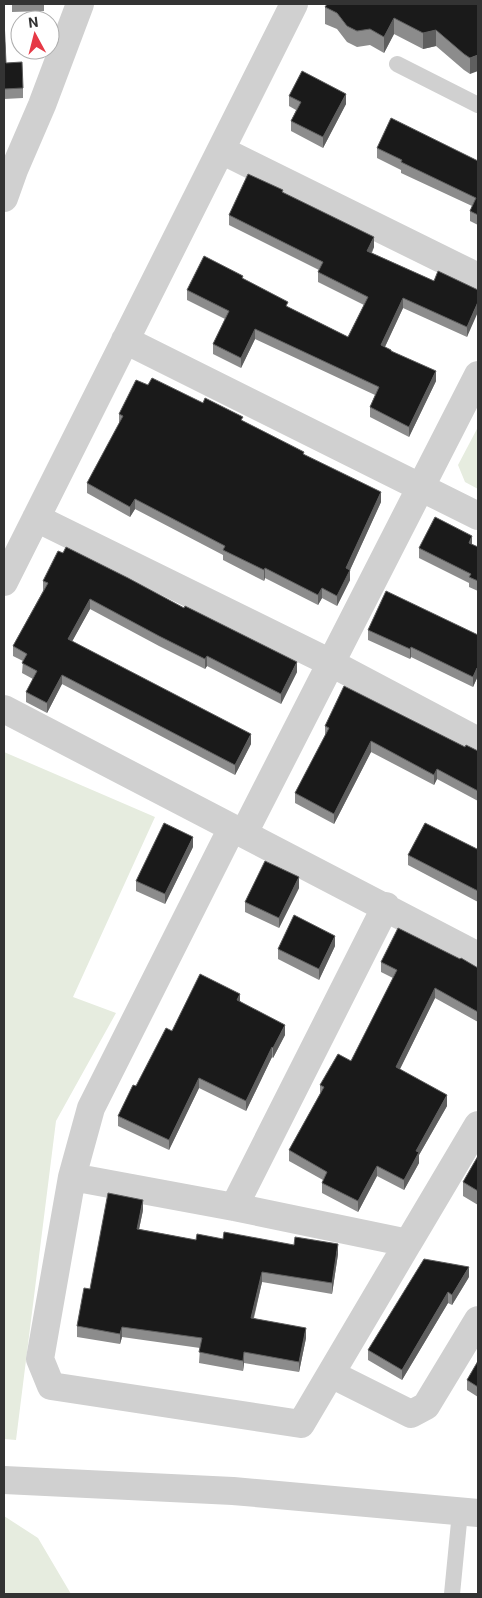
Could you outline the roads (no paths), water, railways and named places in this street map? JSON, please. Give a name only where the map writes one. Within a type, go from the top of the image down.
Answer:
[{"type":"street","points":[[4,198],[9,170],[42,105],[80,4]]},
{"type":"street","points":[[4,582],[294,4]]},
{"type":"street","points":[[221,150],[478,278]]},
{"type":"street","points":[[125,340],[478,516]]},
{"type":"street","points":[[478,375],[331,663],[238,830],[90,1108],[72,1178],[40,1359],[51,1386],[301,1424],[478,1126]]},
{"type":"street","points":[[36,518],[331,663],[478,741]]},
{"type":"street","points":[[4,709],[386,906],[478,956]]},
{"type":"street","points":[[234,1207],[386,906]]},
{"type":"street","points":[[72,1178],[234,1207],[408,1243]]},
{"type":"street","points":[[331,1374],[411,1414],[426,1406],[478,1320]]},
{"type":"street","points":[[4,1480],[233,1491],[469,1513]]},
{"type":"lane","points":[[397,64],[478,105]]},
{"type":"lane","points":[[452,1594],[469,1513]]}]
